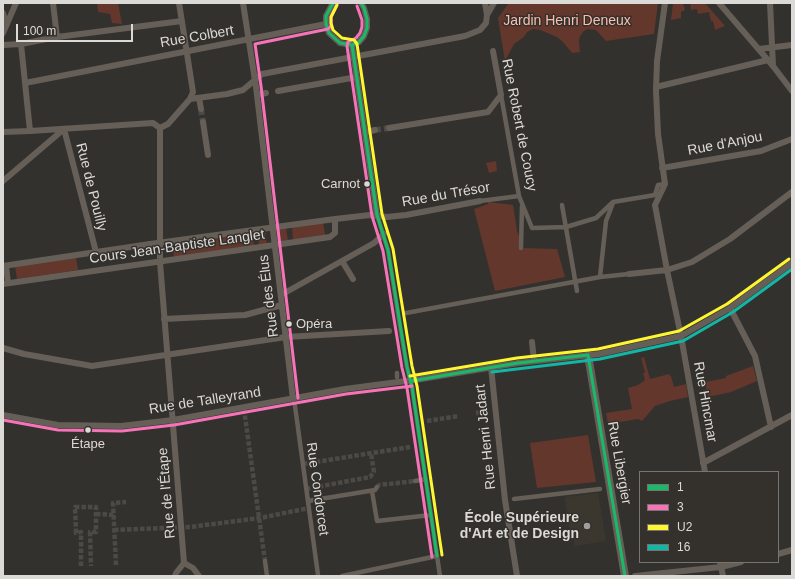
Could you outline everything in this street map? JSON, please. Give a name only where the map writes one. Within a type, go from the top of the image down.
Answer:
[{"type":"street","points":[[3,33],[16,3]]},
{"type":"street","points":[[53,3],[57,38]]},
{"type":"street","points":[[3,132],[152,124],[160,128],[168,124],[190,99],[193,92],[179,3]]},
{"type":"street","name":"Rue des Élus","points":[[243,3],[257,96],[294,399]]},
{"type":"street","points":[[333,3],[326,16],[326,24],[329,33],[340,43],[352,45],[359,42],[364,36],[367,28],[367,18],[361,3]]},
{"type":"street","points":[[190,99],[227,94],[243,90],[262,74],[465,36],[480,30],[486,23],[487,15],[485,3]]},
{"type":"street","points":[[487,15],[494,3]]},
{"type":"street","points":[[566,227],[596,218],[613,202],[655,195],[658,185],[665,184],[658,134],[656,87],[657,62],[665,3]]},
{"type":"street","points":[[719,3],[773,66],[792,91]]},
{"type":"street","points":[[770,3],[773,66]]},
{"type":"street","points":[[3,13],[6,24]]},
{"type":"street","points":[[3,46],[182,22]]},
{"type":"street","name":"Rue Colbert","points":[[25,83],[326,24]]},
{"type":"street","points":[[20,44],[30,130]]},
{"type":"street","points":[[352,45],[377,215],[388,250],[407,366],[411,380],[440,576]]},
{"type":"street","points":[[759,50],[792,45]]},
{"type":"street","name":"Rue Robert de Coucy","points":[[493,51],[519,196],[522,204],[532,228],[566,227]]},
{"type":"street","points":[[656,87],[768,60]]},
{"type":"street","points":[[278,92],[357,77]]},
{"type":"street","points":[[257,96],[266,94]]},
{"type":"street","points":[[391,127],[488,112],[501,95]]},
{"type":"street","points":[[199,98],[201,109]]},
{"type":"street","points":[[203,122],[208,155]]},
{"type":"street","name":"Rue de l'Étape","points":[[160,128],[160,265],[184,563]]},
{"type":"street","points":[[3,181],[64,129]]},
{"type":"street","name":"Rue de Pouilly","points":[[64,129],[96,252]]},
{"type":"street","points":[[366,132],[375,130]]},
{"type":"street","name":"Rue d'Anjou","points":[[662,168],[760,152],[792,140]]},
{"type":"street","name":"Rue Hincmar","points":[[665,184],[655,205],[681,336],[705,471]]},
{"type":"street","points":[[406,313],[600,276],[667,270],[692,262],[730,239],[792,192]]},
{"type":"street","name":"Rue du Trésor","points":[[377,215],[389,217],[480,201],[519,196]]},
{"type":"street","points":[[600,276],[606,221],[613,202]]},
{"type":"street","points":[[521,248],[522,204]]},
{"type":"street","points":[[562,205],[577,291]]},
{"type":"street","name":"Cours Jean-Baptiste Langlet","points":[[335,219],[335,233],[330,237],[160,265],[5,284],[4,266],[159,243],[335,219],[377,215]]},
{"type":"street","points":[[281,295],[377,241],[384,234]]},
{"type":"street","points":[[342,261],[353,279]]},
{"type":"street","name":"Rue de Talleyrand","points":[[3,415],[58,425],[121,426],[173,420],[345,389],[491,367],[599,354],[681,336],[730,308],[792,263]]},
{"type":"street","points":[[164,319],[244,315],[282,305]]},
{"type":"street","points":[[730,308],[754,356],[771,426]]},
{"type":"street","points":[[3,348],[24,354],[92,366],[286,337],[389,330]]},
{"type":"street","points":[[532,342],[534,361]]},
{"type":"street","name":"Rue Libergier","points":[[588,355],[625,576]]},
{"type":"street","name":"Rue Henri Jadart","points":[[491,367],[492,411],[517,576]]},
{"type":"street","name":"Rue Condorcet","points":[[295,406],[319,576]]},
{"type":"street","points":[[703,463],[792,415]]},
{"type":"street","points":[[415,481],[426,479]]},
{"type":"street","points":[[308,501],[372,491],[377,487]]},
{"type":"street","points":[[514,499],[600,489]]},
{"type":"street","points":[[372,491],[377,521],[431,515]]},
{"type":"street","points":[[779,554],[792,550]]},
{"type":"street","points":[[342,576],[437,556]]},
{"type":"street","points":[[265,561],[267,576]]},
{"type":"street","points":[[175,576],[184,563],[193,568],[199,576]]},
{"type":"street","points":[[635,576],[731,563]]},
{"type":"street","points":[[721,564],[723,576]]},
{"type":"shaded area","name":"École Supérieure d'Art et de Design","points":[[598,493],[606,541],[575,546],[573,537],[571,537],[565,497]]},
{"type":"green space","points":[[97,3],[118,3],[122,24],[112,23],[110,14],[98,12]]},
{"type":"green space","name":"Jardin Henri Deneux","points":[[658,3],[654,34],[606,41],[596,30],[587,29],[580,36],[580,52],[572,53],[557,37],[540,30],[533,29],[527,32],[524,37],[514,44],[505,61],[498,18],[508,4]]},
{"type":"green space","points":[[673,3],[683,3],[685,10],[681,12],[681,18],[671,20]]},
{"type":"green space","points":[[690,3],[705,3],[725,26],[715,30],[709,12],[698,14],[697,9],[691,10]]},
{"type":"green space","points":[[496,161],[497,171],[489,173],[486,163]]},
{"type":"green space","points":[[488,202],[513,205],[517,231],[523,248],[557,249],[565,277],[495,291],[474,209],[488,204]]},
{"type":"green space","points":[[323,222],[325,235],[293,240],[292,227]]},
{"type":"green space","points":[[286,227],[288,240],[278,242],[276,229]]},
{"type":"green space","points":[[265,230],[267,244],[259,245],[257,231]]},
{"type":"green space","points":[[252,232],[254,245],[174,257],[172,244]]},
{"type":"green space","points":[[76,257],[78,270],[17,279],[15,266]]},
{"type":"green space","points":[[644,357],[650,379],[669,374],[674,387],[686,384],[688,397],[655,406],[642,421],[638,419],[608,424],[606,413],[632,409],[628,388],[638,385],[644,381],[645,379],[643,374],[645,372],[641,358]]},
{"type":"green space","points":[[753,366],[757,381],[731,392],[708,397],[705,382],[726,378],[726,376]]},
{"type":"green space","points":[[588,435],[596,482],[537,488],[530,443]]},
{"type":"tunnel","points":[[201,109],[203,122]]},
{"type":"tunnel","points":[[375,130],[389,128]]},
{"type":"tunnel","points":[[244,409],[265,561]]},
{"type":"tunnel","points":[[476,413],[489,411]]},
{"type":"tunnel","points":[[427,421],[459,416]]},
{"type":"tunnel","points":[[303,464],[410,447]]},
{"type":"tunnel","points":[[306,489],[370,477],[374,472],[371,453]]},
{"type":"tunnel","points":[[377,487],[379,485],[415,481]]},
{"type":"tunnel","points":[[116,565],[113,503],[126,502]]},
{"type":"tunnel","points":[[81,566],[81,532],[76,533],[75,507],[96,507],[96,532],[90,532],[91,566]]},
{"type":"tunnel","points":[[114,530],[190,527],[260,518],[309,508]]},
{"type":"tunnel","points":[[96,514],[114,515]]},
{"type":"transit line","name":"1","points":[[333,3],[326,16],[326,24],[329,33],[340,43],[352,45],[359,42],[364,36],[367,28],[367,19],[361,3]]},
{"type":"transit line","name":"3","points":[[298,398],[255,44],[328,29],[331,26],[331,17],[337,5]]},
{"type":"transit line","name":"U2","points":[[337,5],[331,17],[333,30],[342,38],[354,40],[357,44],[382,214],[393,249],[412,366],[417,386],[442,555]]},
{"type":"transit line","name":"3","points":[[357,6],[362,20],[362,27],[360,33],[356,38],[348,42],[347,46],[372,216],[383,251],[402,368],[407,388],[432,557]]},
{"type":"transit line","name":"1","points":[[352,45],[377,215],[388,250],[407,367],[412,387],[437,556]]},
{"type":"transit line","name":"U2","points":[[410,376],[517,358],[598,349],[679,331],[727,304],[789,259]]},
{"type":"transit line","name":"16","points":[[492,372],[600,359],[683,341],[733,312],[792,269]]},
{"type":"transit line","name":"1","points":[[588,355],[625,576]]},
{"type":"transit line","name":"1","points":[[411,381],[518,363],[588,355]]},
{"type":"transit line","name":"3","points":[[3,420],[58,430],[122,431],[174,425],[346,394],[412,386]]},
{"type":"place","name":"Carnot","points":[[367,184]]},
{"type":"place","name":"Opéra","points":[[289,324]]},
{"type":"place","name":"Étape","points":[[88,430]]},
{"type":"place","name":"École Supérieure d'Art et de Design","points":[[587,526]]}]
